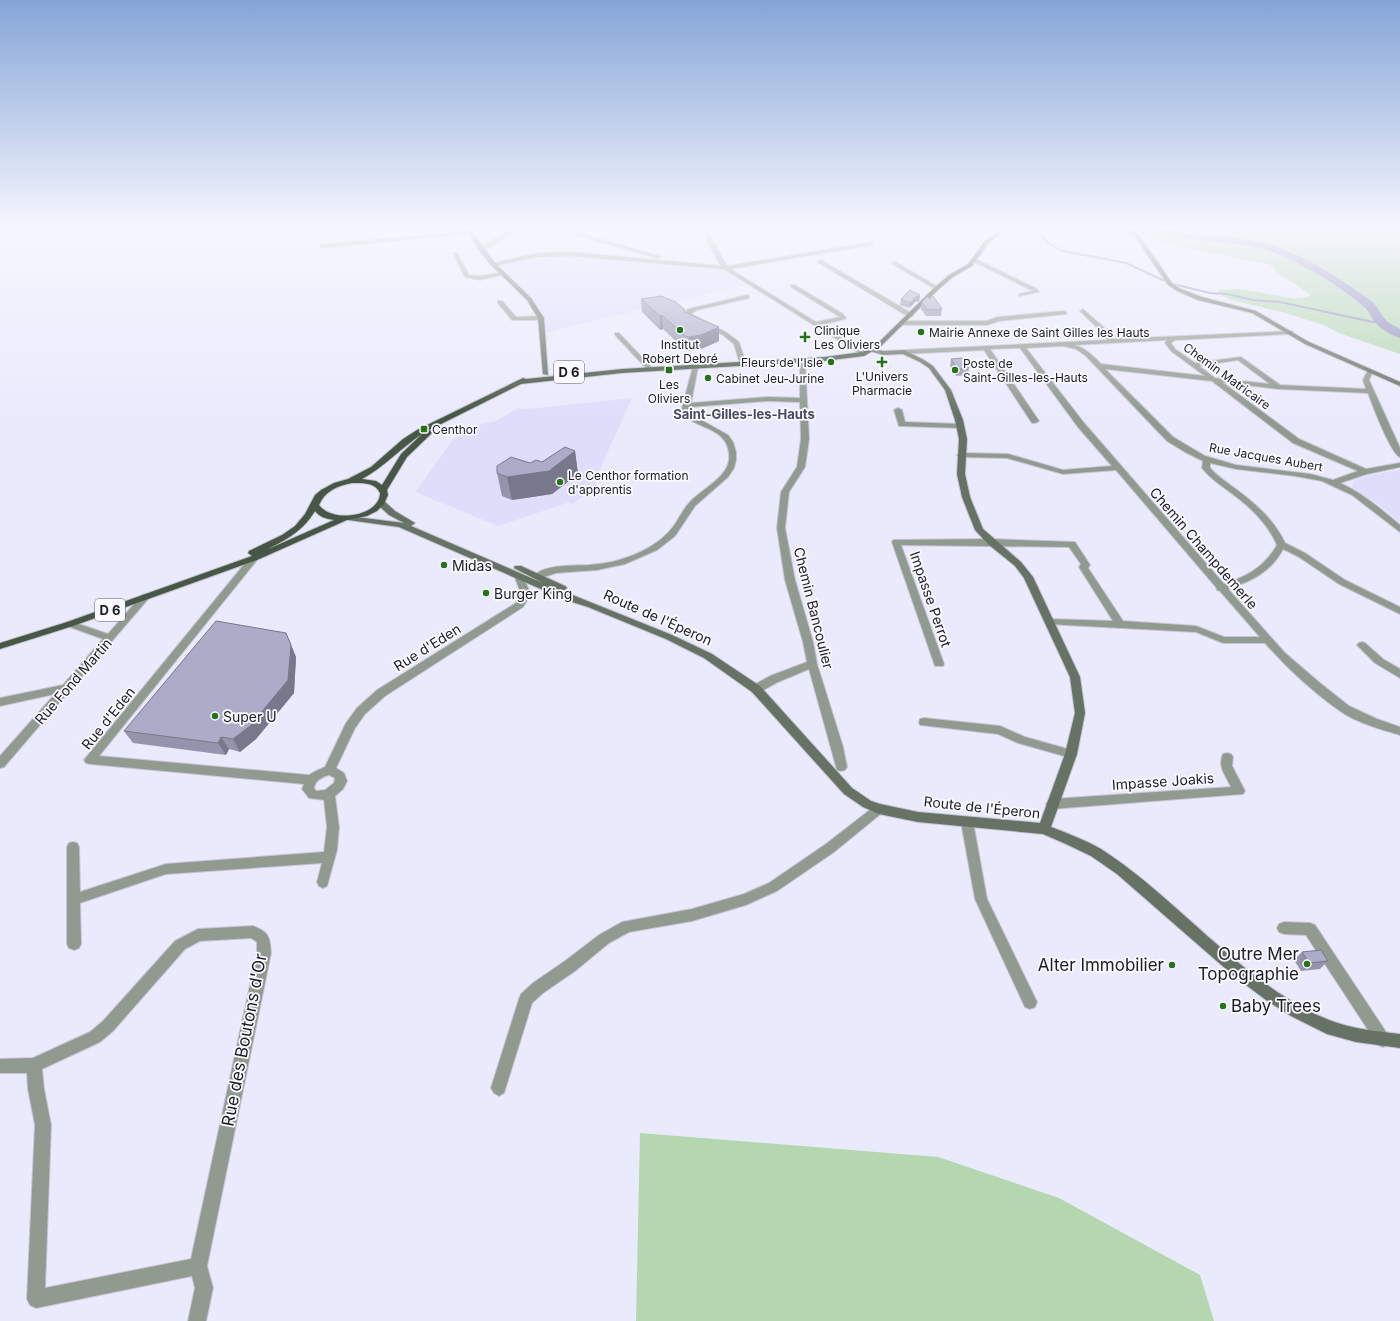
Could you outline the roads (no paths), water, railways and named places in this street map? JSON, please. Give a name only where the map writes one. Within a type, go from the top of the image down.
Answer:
[{"type":"main road","name":"D 6","points":[[352,481],[374,469],[406,441],[518,382],[533,376],[546,374],[802,361],[864,354],[872,350],[911,315],[933,292]]},
{"type":"main road","name":"D 6","points":[[518,382],[622,371]]},
{"type":"main road","points":[[529,381],[546,374]]},
{"type":"main road","name":"D 6","points":[[383,490],[404,456],[434,425]]},
{"type":"main road","points":[[352,481],[372,482],[383,490],[384,496],[381,503],[368,512],[346,518],[333,518],[323,515],[317,511],[315,505],[318,497],[326,490],[338,484],[352,481]]},
{"type":"main road","name":"D 6","points":[[219,570],[295,530],[300,526],[315,505]]},
{"type":"main road","name":"D 6","points":[[0,646],[70,624],[254,558],[346,518]]},
{"type":"street","points":[[521,292],[528,299],[541,318],[546,374]]},
{"type":"street","points":[[763,292],[864,354]]},
{"type":"street","points":[[802,292],[841,315],[843,318],[814,324]]},
{"type":"street","points":[[870,292],[911,315]]},
{"type":"street","points":[[1021,295],[1036,292]]},
{"type":"street","points":[[1183,292],[1253,312],[1309,344],[1400,384]]},
{"type":"street","points":[[743,364],[737,343],[725,334],[688,314],[690,311],[695,309],[747,297]]},
{"type":"street","points":[[500,302],[514,319],[541,318]]},
{"type":"street","points":[[1083,311],[1109,335],[1110,340]]},
{"type":"street","points":[[902,323],[987,323],[994,319],[1064,313]]},
{"type":"street","name":"Chemin Matricaire","points":[[1290,332],[1172,339],[1168,343],[1173,350],[1296,441],[1364,471]]},
{"type":"street","points":[[617,334],[650,369]]},
{"type":"street","points":[[872,350],[883,353],[1110,340],[1172,339]]},
{"type":"street","name":"Rue Jacques Aubert","points":[[1060,343],[1078,348],[1098,366],[1170,439],[1182,448],[1207,460],[1238,466],[1298,474],[1333,483],[1345,488],[1372,505],[1400,529]]},
{"type":"street","name":"Chemin Champdemerle","points":[[1021,346],[1081,425],[1266,640],[1310,681],[1345,709],[1373,722],[1400,731]]},
{"type":"street","points":[[985,347],[1035,421]]},
{"type":"street","points":[[904,352],[922,360],[931,367],[940,378],[954,405],[960,426],[963,439],[961,474],[966,497],[979,530],[1018,564],[1028,577],[1075,677],[1079,694],[1080,713],[1071,754],[1044,829]]},
{"type":"street","points":[[1193,365],[1239,358],[1250,364],[1278,387]]},
{"type":"street","name":"Chemin Bancoulier","points":[[802,361],[805,439],[801,466],[785,492],[781,528],[790,580],[808,642],[812,664],[837,747],[841,767]]},
{"type":"street","points":[[1098,366],[1278,387],[1370,391]]},
{"type":"street","points":[[500,567],[509,568],[532,577],[557,569],[588,568],[624,561],[644,553],[666,539],[677,528],[688,508],[722,481],[733,464],[733,455],[730,443],[719,432],[689,417],[685,412],[695,367]]},
{"type":"street","points":[[1370,371],[1366,380],[1392,441],[1400,455]]},
{"type":"street","points":[[686,405],[768,399],[804,400]]},
{"type":"street","points":[[898,410],[903,428],[960,426]]},
{"type":"street","points":[[961,455],[1008,456],[1063,472],[1118,468]]},
{"type":"street","points":[[1207,460],[1206,468],[1212,475],[1267,519],[1277,533],[1281,545],[1276,557],[1268,567],[1248,579],[1220,588]]},
{"type":"street","points":[[1333,483],[1347,476],[1364,471],[1400,465]]},
{"type":"street","name":"Route de l'Éperon","points":[[381,503],[401,518],[538,576],[591,605]]},
{"type":"street","name":"Route de l'Éperon","points":[[346,518],[401,525],[569,598],[591,605],[669,637],[708,656],[756,689],[848,791],[867,804],[879,810],[918,817],[1044,829],[1070,840],[1095,852],[1121,870],[1239,971],[1290,1007],[1327,1026],[1356,1035],[1383,1040],[1400,1041]]},
{"type":"street","name":"Impasse Perrot","points":[[939,664],[896,542],[992,542]]},
{"type":"street","points":[[992,542],[1072,544],[1086,565],[1083,567],[1120,624]]},
{"type":"street","points":[[1281,545],[1305,556],[1341,581],[1400,611]]},
{"type":"street","name":"Rue d'Eden","points":[[254,558],[90,760],[311,780]]},
{"type":"street","name":"Rue d'Eden","points":[[329,771],[350,726],[361,711],[381,693],[458,642],[501,618],[520,605],[526,594],[518,575]]},
{"type":"street","name":"Rue Fond Martin","points":[[0,764],[145,597]]},
{"type":"street","points":[[1050,622],[1120,624],[1196,629],[1223,640],[1266,640]]},
{"type":"street","points":[[70,624],[110,638]]},
{"type":"street","points":[[1362,645],[1379,661],[1400,674]]},
{"type":"street","points":[[756,689],[774,679],[812,664]]},
{"type":"street","points":[[0,702],[66,688]]},
{"type":"street","points":[[924,722],[1000,730],[1022,740],[1071,754]]},
{"type":"street","name":"Impasse Joakis","points":[[1052,804],[1239,791],[1226,766],[1227,758]]},
{"type":"street","points":[[329,771],[338,773],[341,780],[338,788],[329,794],[318,796],[310,792],[308,784],[311,780],[319,774],[329,771]]},
{"type":"street","points":[[323,882],[329,857],[333,827],[329,794]]},
{"type":"street","points":[[499,1088],[526,999],[538,988],[570,966],[604,939],[627,926],[692,915],[746,899],[773,887],[830,848],[879,810]]},
{"type":"street","points":[[967,822],[981,899],[1030,1002]]},
{"type":"street","points":[[74,847],[74,944]]},
{"type":"street","points":[[73,900],[166,869],[329,857]]},
{"type":"street","points":[[1284,928],[1310,928],[1383,1040]]},
{"type":"street","name":"Rue des Boutons d'Or","points":[[34,1064],[95,1037],[108,1026],[180,945],[198,935],[253,932],[263,939],[264,952],[198,1266],[204,1288],[197,1321]]},
{"type":"street","points":[[0,1066],[34,1064],[36,1089],[42,1125],[36,1299],[198,1266]]},
{"type":"waterway","points":[[1204,292],[1227,294],[1253,300],[1280,302],[1373,322],[1380,321]]},
{"type":"waterway","points":[[1350,292],[1368,304],[1375,311],[1380,321],[1400,334]]},
{"type":"place","name":"Institut Robert Debré","points":[[680,330]]},
{"type":"place","name":"Mairie Annexe de Saint Gilles les Hauts","points":[[921,332]]},
{"type":"place","name":"Clinique Les Oliviers","points":[[805,337]]},
{"type":"place","name":"Fleurs de l'Isle","points":[[831,362]]},
{"type":"place","name":"L'Univers Pharmacie","points":[[882,362]]},
{"type":"place","name":"Les Oliviers","points":[[669,370]]},
{"type":"place","name":"Poste de Saint-Gilles-les-Hauts","points":[[955,370]]},
{"type":"place","name":"Cabinet Jeu-Jurine","points":[[708,378]]},
{"type":"place","name":"Centhor","points":[[424,429]]},
{"type":"place","name":"Le Centhor formation d'apprentis","points":[[560,482]]},
{"type":"place","name":"Midas","points":[[444,565]]},
{"type":"place","name":"Burger King","points":[[486,593]]},
{"type":"place","name":"Super U","points":[[215,716]]},
{"type":"place","name":"Outre Mer Topographie","points":[[1307,964]]},
{"type":"place","name":"Alter Immobilier","points":[[1172,965]]},
{"type":"place","name":"Baby Trees","points":[[1223,1006]]},
{"type":"district","name":"Saint-Gilles-les-Hauts","points":[[744,414]]}]
